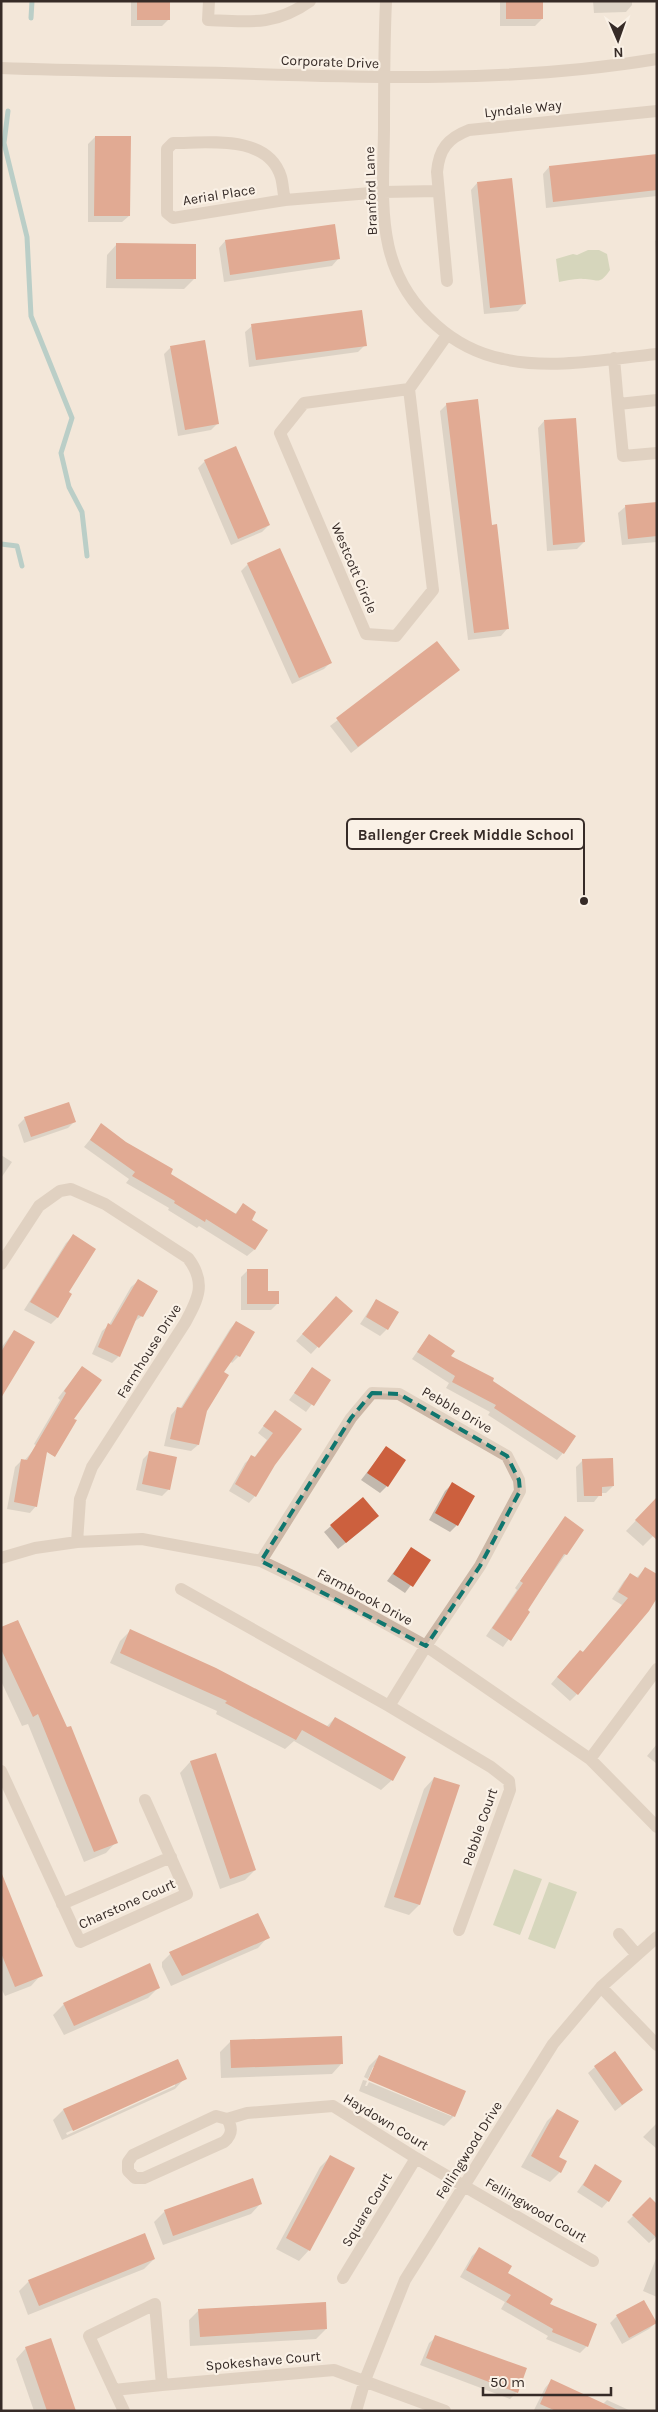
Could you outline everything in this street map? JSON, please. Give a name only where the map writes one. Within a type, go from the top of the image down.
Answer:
[{"type":"street","points":[[209,1],[208,20],[257,23],[293,13],[310,1]]},
{"type":"street","name":"Branford Lane","points":[[386,1],[383,192],[387,236],[396,273],[419,310],[447,335],[464,346],[483,353],[522,362],[548,364],[657,354]]},
{"type":"street","name":"Corporate Drive","points":[[1,68],[384,78],[478,77],[557,72],[657,59]]},
{"type":"street","name":"Lyndale Way","points":[[447,281],[438,191],[438,158],[445,145],[454,135],[469,130],[657,111]]},
{"type":"street","name":"Aerial Place","points":[[285,200],[281,175],[270,159],[256,149],[238,144],[173,143],[167,149],[167,213],[173,218],[285,200],[383,192]]},
{"type":"street","points":[[383,192],[438,191]]},
{"type":"street","points":[[409,388],[447,335]]},
{"type":"street","points":[[614,358],[623,456],[657,453]]},
{"type":"street","name":"Westcott Circle","points":[[409,388],[433,590],[396,636],[366,634],[280,433],[304,403],[409,388]]},
{"type":"street","points":[[618,404],[657,400]]},
{"type":"street","name":"Farmhouse Drive","points":[[1,1264],[39,1206],[60,1191],[71,1189],[105,1204],[188,1258],[196,1268],[200,1289],[197,1301],[185,1323],[92,1467],[80,1498],[77,1542]]},
{"type":"street","name":"Pebble Drive","points":[[261,1561],[351,1418],[372,1393],[399,1394],[507,1456],[519,1480],[520,1490],[480,1566],[426,1646]]},
{"type":"street","name":"Farmbrook Drive","points":[[1,1558],[35,1548],[77,1542],[142,1540],[203,1549],[261,1561],[354,1606],[426,1646],[590,1759],[657,1827]]},
{"type":"street","name":"Pebble Court","points":[[181,1588],[389,1706],[491,1767],[509,1781],[510,1790],[459,1930]]},
{"type":"street","points":[[389,1706],[426,1646]]},
{"type":"street","points":[[590,1759],[657,1669]]},
{"type":"street","name":"Charstone Court","points":[[1,1771],[80,1942],[187,1894],[145,1800]]},
{"type":"street","name":"Charstone Court","points":[[62,1904],[171,1857]]},
{"type":"street","points":[[619,1934],[637,1955]]},
{"type":"street","name":"Fellingwood Drive","points":[[356,2411],[365,2380],[405,2280],[552,2044],[601,1987],[657,1938]]},
{"type":"street","points":[[601,1987],[657,2045]]},
{"type":"street","name":"Haydown Court","points":[[227,2120],[231,2129],[228,2139],[224,2142],[144,2178],[135,2178],[128,2171],[128,2162],[133,2155],[216,2116],[227,2120],[247,2113],[333,2106],[464,2186]]},
{"type":"street","name":"Square Court","points":[[343,2278],[416,2158]]},
{"type":"street","name":"Fellingwood Court","points":[[464,2186],[593,2260]]},
{"type":"street","points":[[124,2411],[90,2336],[155,2304],[162,2385]]},
{"type":"street","name":"Spokeshave Court","points":[[114,2390],[334,2370],[445,2411]]},
{"type":"highlighted area","points":[[372,1393],[399,1394],[507,1456],[519,1480],[520,1491],[480,1566],[426,1646],[261,1561],[351,1418]]},
{"type":"green space","points":[[588,250],[599,250],[607,254],[610,270],[606,275],[601,280],[577,279],[559,282],[556,259],[573,254],[577,255]]},
{"type":"green space","points":[[514,1869],[542,1879],[520,1935],[493,1925]]},
{"type":"green space","points":[[549,1882],[577,1892],[555,1949],[528,1939]]},
{"type":"building","points":[[137,1],[170,1],[170,20],[137,20]]},
{"type":"building","points":[[506,1],[543,1],[543,19],[506,19]]},
{"type":"building","points":[[95,136],[131,136],[130,216],[94,216]]},
{"type":"building","points":[[657,154],[657,190],[553,202],[549,166]]},
{"type":"building","points":[[512,178],[526,304],[490,308],[477,182]]},
{"type":"building","points":[[335,224],[340,259],[230,275],[225,240]]},
{"type":"building","points":[[116,243],[196,244],[196,279],[116,279]]},
{"type":"building","points":[[362,310],[367,346],[256,360],[251,324]]},
{"type":"building","points":[[205,340],[219,424],[185,430],[170,346]]},
{"type":"building","points":[[478,399],[492,525],[497,524],[509,629],[474,633],[446,403]]},
{"type":"building","points":[[576,418],[585,542],[553,545],[544,420]]},
{"type":"building","points":[[236,446],[270,525],[238,539],[204,460]]},
{"type":"building","points":[[657,502],[657,536],[628,539],[625,505]]},
{"type":"building","points":[[280,548],[332,663],[299,678],[247,563]]},
{"type":"building","points":[[437,641],[460,670],[358,747],[336,718]]},
{"type":"building","points":[[69,1102],[76,1122],[31,1137],[24,1117]]},
{"type":"building","points":[[101,1123],[126,1142],[173,1169],[171,1174],[236,1214],[243,1203],[256,1212],[252,1220],[268,1230],[255,1250],[206,1219],[205,1222],[174,1203],[175,1201],[132,1176],[135,1172],[90,1140]]},
{"type":"building","points":[[73,1234],[96,1249],[69,1292],[72,1294],[58,1318],[30,1302]]},
{"type":"building","points":[[247,1269],[268,1269],[268,1291],[279,1291],[279,1304],[247,1304]]},
{"type":"building","points":[[138,1279],[158,1291],[143,1317],[138,1315],[120,1357],[98,1347],[108,1323],[111,1325]]},
{"type":"building","points":[[336,1296],[353,1311],[319,1348],[302,1334]]},
{"type":"building","points":[[376,1299],[399,1312],[388,1330],[366,1317]]},
{"type":"building","points":[[236,1321],[255,1332],[240,1357],[236,1355],[224,1372],[229,1375],[207,1411],[199,1445],[170,1439],[177,1407],[182,1408]]},
{"type":"building","points":[[14,1330],[35,1342],[1,1398],[1,1352]]},
{"type":"building","points":[[429,1334],[455,1351],[451,1356],[494,1378],[493,1381],[576,1436],[564,1454],[494,1408],[496,1405],[452,1382],[455,1376],[417,1352]]},
{"type":"building","points":[[82,1366],[102,1380],[74,1419],[77,1420],[55,1457],[47,1452],[37,1507],[14,1502],[21,1459],[27,1460],[66,1393],[64,1391]]},
{"type":"building","points":[[312,1367],[331,1380],[314,1406],[294,1393]]},
{"type":"building","points":[[275,1410],[302,1429],[275,1465],[256,1497],[235,1484],[251,1455],[255,1457],[273,1433],[263,1426]]},
{"type":"building","points":[[386,1446],[406,1460],[388,1487],[367,1473]]},
{"type":"building","points":[[149,1451],[177,1457],[170,1490],[142,1484]]},
{"type":"building","points":[[613,1458],[614,1486],[602,1487],[602,1496],[584,1496],[582,1459]]},
{"type":"building","points":[[452,1482],[475,1496],[458,1526],[435,1513]]},
{"type":"building","points":[[363,1497],[379,1516],[346,1543],[330,1525]]},
{"type":"building","points":[[657,1497],[657,1540],[635,1520]]},
{"type":"building","points":[[565,1516],[584,1530],[567,1555],[564,1554],[528,1610],[530,1612],[511,1641],[492,1628],[523,1583],[520,1581]]},
{"type":"building","points":[[411,1547],[431,1560],[413,1587],[393,1574]]},
{"type":"building","points":[[645,1567],[657,1574],[657,1598],[649,1611],[578,1695],[557,1677],[580,1650],[583,1652],[628,1598],[618,1592],[630,1573],[638,1578]]},
{"type":"building","points":[[18,1620],[67,1727],[71,1726],[118,1843],[94,1852],[38,1714],[33,1717],[1,1649],[1,1627]]},
{"type":"building","points":[[130,1629],[216,1668],[329,1727],[335,1717],[406,1757],[393,1781],[302,1730],[296,1740],[225,1703],[227,1701],[120,1653]]},
{"type":"building","points":[[216,1753],[256,1870],[230,1879],[190,1761]]},
{"type":"building","points":[[434,1777],[460,1785],[420,1905],[394,1897]]},
{"type":"building","points":[[2,1874],[43,1976],[15,1987],[1,1953]]},
{"type":"building","points":[[258,1913],[270,1938],[182,1976],[169,1952]]},
{"type":"building","points":[[150,1963],[160,1988],[74,2026],[63,2003]]},
{"type":"building","points":[[342,2036],[343,2064],[231,2068],[230,2040]]},
{"type":"building","points":[[615,2051],[643,2090],[622,2105],[594,2066]]},
{"type":"building","points":[[379,2055],[466,2091],[455,2117],[368,2080]]},
{"type":"building","points":[[178,2059],[187,2079],[73,2131],[63,2109]]},
{"type":"building","points":[[557,2109],[579,2121],[559,2157],[567,2161],[561,2173],[531,2156]]},
{"type":"building","points":[[330,2155],[355,2168],[310,2251],[286,2238]]},
{"type":"building","points":[[595,2164],[622,2181],[609,2202],[583,2185]]},
{"type":"building","points":[[253,2178],[262,2204],[173,2236],[164,2210]]},
{"type":"building","points":[[650,2197],[657,2204],[657,2238],[632,2215]]},
{"type":"building","points":[[145,2233],[155,2259],[39,2306],[28,2280]]},
{"type":"building","points":[[479,2247],[512,2266],[508,2273],[553,2299],[550,2304],[597,2324],[588,2347],[552,2332],[553,2329],[506,2302],[511,2295],[466,2270]]},
{"type":"building","points":[[644,2300],[657,2323],[629,2338],[616,2315]]},
{"type":"building","points":[[326,2302],[327,2329],[200,2337],[198,2309]]},
{"type":"building","points":[[435,2335],[527,2368],[518,2393],[426,2358]]},
{"type":"building","points":[[51,2338],[76,2411],[47,2411],[25,2347]]},
{"type":"building","points":[[551,2379],[620,2411],[556,2411],[540,2404]]},
{"type":"waterway","points":[[31,18],[32,1]]},
{"type":"waterway","points":[[8,111],[4,143],[27,237],[31,316],[72,418],[61,453],[69,487],[82,512],[87,556]]},
{"type":"waterway","points":[[1,544],[17,546],[22,566]]},
{"type":"place","name":"Ballenger Creek Middle School","points":[[584,901]]}]
